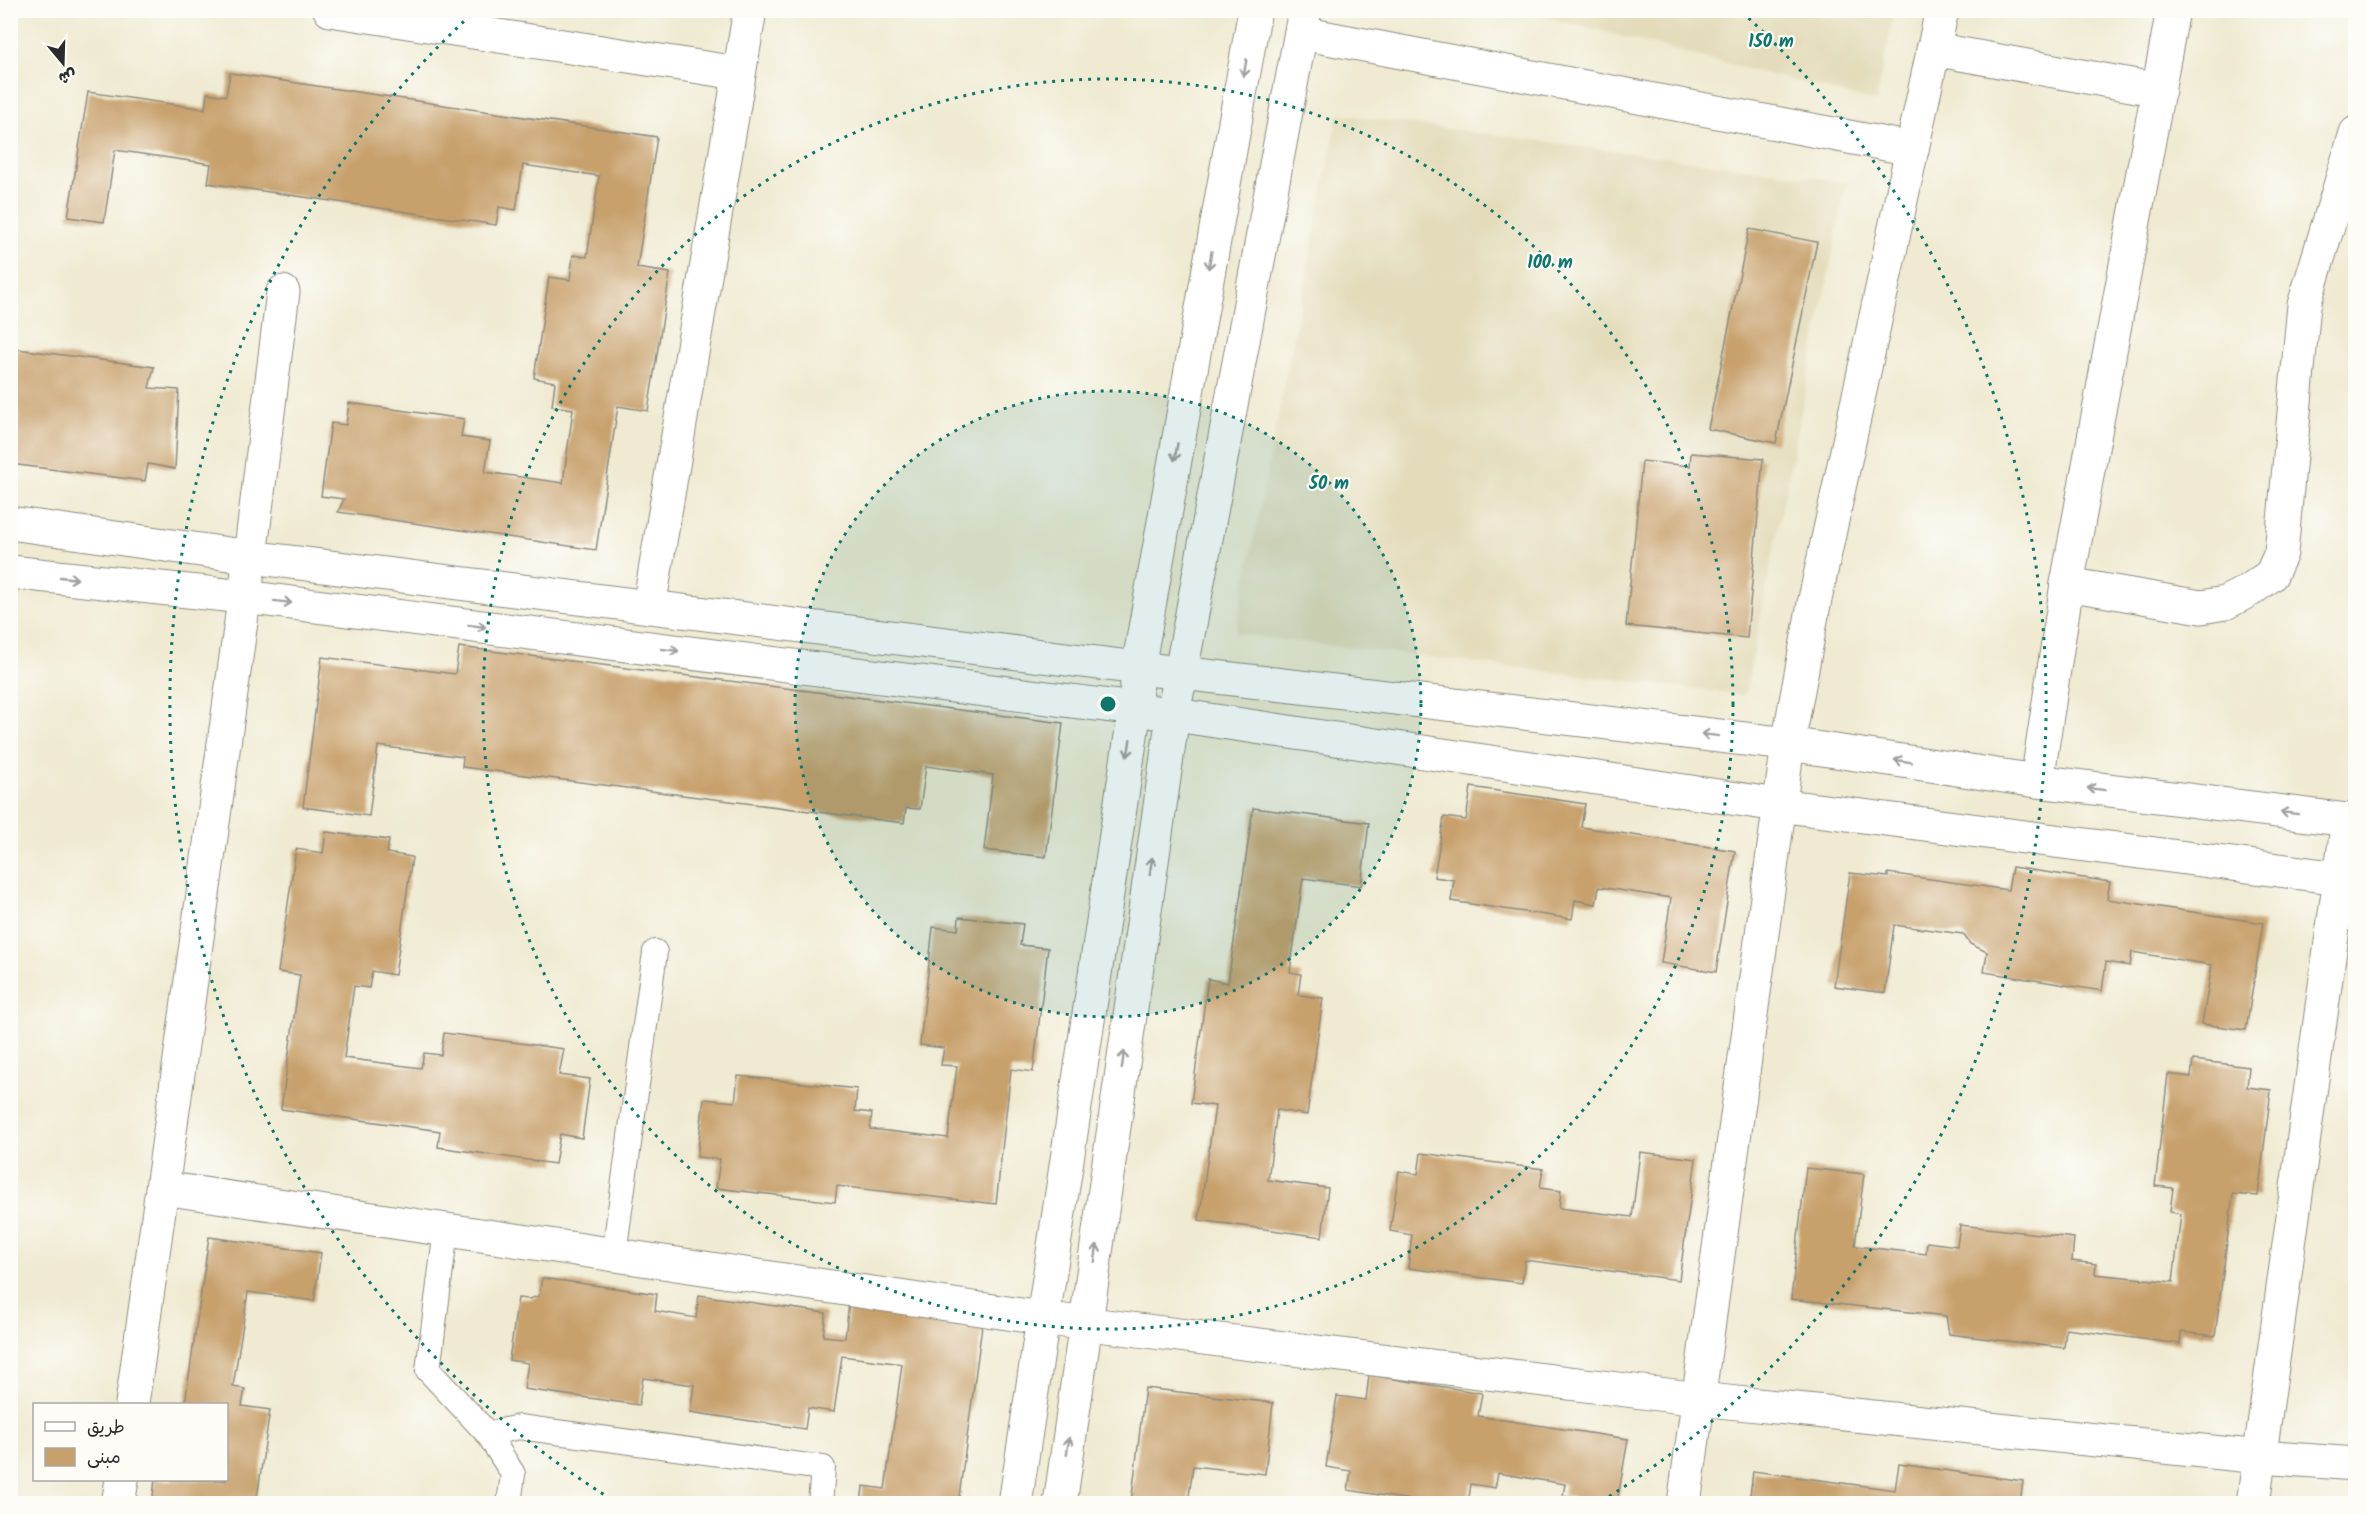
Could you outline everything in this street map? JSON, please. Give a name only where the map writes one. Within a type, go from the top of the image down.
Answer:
[{"type":"street","points":[[330,10],[738,73]]},
{"type":"street","points":[[649,607],[750,10]]},
{"type":"street","points":[[1015,1503],[1041,1318],[1135,709],[1138,668],[1255,10]]},
{"type":"street","points":[[1684,1503],[1788,744],[1814,604],[1941,10]]},
{"type":"street","points":[[2037,781],[2067,584],[2173,10]]},
{"type":"street","points":[[1060,1503],[1173,715],[1303,22],[1912,149]]},
{"type":"street","points":[[1933,49],[2159,90]]},
{"type":"street","points":[[2067,584],[2201,607],[2225,603],[2250,590],[2271,574],[2281,553],[2304,305],[2355,133]]},
{"type":"street","points":[[132,1403],[250,557],[283,292]]},
{"type":"street","points":[[10,523],[250,557],[1138,668],[1788,744],[2037,781],[2351,821],[2340,878],[2253,1503]]},
{"type":"street","points":[[10,572],[244,597],[1135,709],[1778,805],[2340,878]]},
{"type":"street","points":[[163,1188],[1041,1318],[1699,1399],[2260,1457],[2355,1464]]},
{"type":"street","points":[[118,1503],[122,1481]]},
{"type":"lane","points":[[614,1254],[655,952]]},
{"type":"lane","points":[[446,1230],[428,1370],[488,1434],[513,1474],[509,1503]]},
{"type":"lane","points":[[488,1434],[519,1427],[823,1468],[820,1503]]},
{"type":"shaded area","points":[[1523,11],[1894,11],[1876,102]]},
{"type":"shaded area","points":[[1338,114],[1847,182],[1745,695],[1235,634]]},
{"type":"building","points":[[230,73],[657,137],[637,268],[670,273],[648,411],[618,406],[596,550],[338,512],[344,499],[321,496],[331,423],[346,425],[349,403],[464,419],[461,437],[490,441],[485,472],[563,483],[573,409],[552,406],[555,382],[534,378],[549,277],[570,280],[573,255],[587,257],[599,176],[523,165],[516,210],[499,207],[496,225],[208,183],[211,164],[115,150],[104,222],[68,217],[88,92],[205,109],[207,93],[226,96]]},
{"type":"building","points":[[1749,229],[1817,242],[1776,443],[1708,429]]},
{"type":"building","points":[[10,348],[154,367],[149,388],[179,390],[175,469],[148,464],[145,481],[10,464]]},
{"type":"building","points":[[1691,453],[1763,459],[1747,638],[1626,626],[1642,461],[1690,466]]},
{"type":"building","points":[[459,647],[1063,723],[1046,857],[984,850],[993,775],[926,766],[920,809],[906,808],[904,823],[462,767],[463,757],[378,746],[369,816],[303,807],[322,657],[455,674]]},
{"type":"building","points":[[1471,787],[1585,804],[1581,827],[1735,851],[1716,972],[1661,963],[1671,898],[1599,887],[1596,904],[1575,900],[1572,919],[1451,901],[1454,880],[1434,877],[1444,817],[1466,820]]},
{"type":"building","points":[[1253,808],[1369,823],[1361,886],[1303,878],[1290,972],[1301,974],[1298,995],[1323,998],[1307,1115],[1277,1110],[1268,1180],[1328,1188],[1322,1237],[1199,1220],[1215,1106],[1191,1103],[1208,979],[1228,983]]},
{"type":"building","points":[[326,832],[389,840],[387,853],[412,857],[395,975],[372,971],[369,988],[354,986],[344,1058],[421,1068],[424,1053],[441,1055],[444,1033],[564,1049],[559,1075],[590,1079],[582,1138],[560,1134],[555,1164],[438,1147],[440,1131],[281,1109],[300,975],[278,972],[296,849],[323,853]]},
{"type":"building","points":[[2012,867],[2110,882],[2107,899],[2263,923],[2246,1030],[2202,1024],[2212,965],[2132,952],[2130,966],[2106,962],[2102,991],[1984,972],[1987,952],[1970,944],[1963,934],[1894,925],[1885,993],[1834,986],[1850,873],[1888,877],[1888,873],[2008,890]]},
{"type":"building","points":[[959,917],[1023,924],[1020,945],[1048,948],[1033,1072],[1011,1069],[996,1204],[837,1186],[835,1202],[716,1188],[720,1159],[697,1157],[704,1099],[735,1102],[738,1076],[857,1089],[855,1111],[872,1113],[870,1129],[948,1138],[957,1066],[941,1065],[944,1048],[920,1045],[933,927],[958,930]]},
{"type":"building","points":[[2193,1060],[2249,1067],[2247,1087],[2271,1090],[2258,1196],[2233,1194],[2215,1336],[2181,1332],[2180,1344],[2066,1329],[2064,1348],[1949,1334],[1946,1316],[1791,1299],[1806,1168],[1864,1174],[1855,1246],[1926,1254],[1927,1242],[1957,1246],[1960,1225],[2074,1238],[2072,1261],[2096,1264],[2095,1274],[2173,1282],[2181,1214],[2170,1212],[2173,1188],[2155,1186],[2168,1074],[2191,1077]]},
{"type":"building","points":[[1640,1152],[1696,1159],[1679,1280],[1525,1260],[1522,1283],[1408,1268],[1412,1235],[1390,1231],[1399,1171],[1418,1174],[1421,1153],[1543,1169],[1540,1188],[1561,1191],[1559,1208],[1632,1217]]},
{"type":"building","points":[[209,1237],[321,1253],[314,1301],[248,1292],[233,1387],[245,1389],[242,1406],[270,1410],[256,1504],[152,1504],[155,1481],[228,1481],[228,1403],[185,1403]]},
{"type":"building","points":[[542,1278],[657,1294],[655,1311],[696,1318],[699,1295],[826,1313],[823,1336],[845,1338],[849,1302],[983,1319],[958,1504],[861,1504],[863,1486],[885,1489],[902,1364],[842,1356],[834,1412],[808,1408],[805,1429],[690,1412],[694,1385],[643,1378],[639,1405],[524,1389],[528,1363],[509,1360],[518,1298],[529,1299],[539,1296]]},
{"type":"building","points":[[1369,1375],[1482,1393],[1478,1416],[1628,1439],[1617,1504],[1574,1504],[1575,1497],[1563,1495],[1565,1484],[1498,1473],[1495,1488],[1471,1484],[1468,1504],[1436,1504],[1348,1490],[1351,1471],[1326,1467],[1337,1396],[1366,1400]]},
{"type":"building","points":[[1145,1388],[1273,1403],[1265,1474],[1193,1466],[1188,1504],[1131,1504]]},
{"type":"building","points":[[1899,1464],[2023,1481],[2020,1504],[1749,1504],[1753,1471],[1895,1490]]}]
